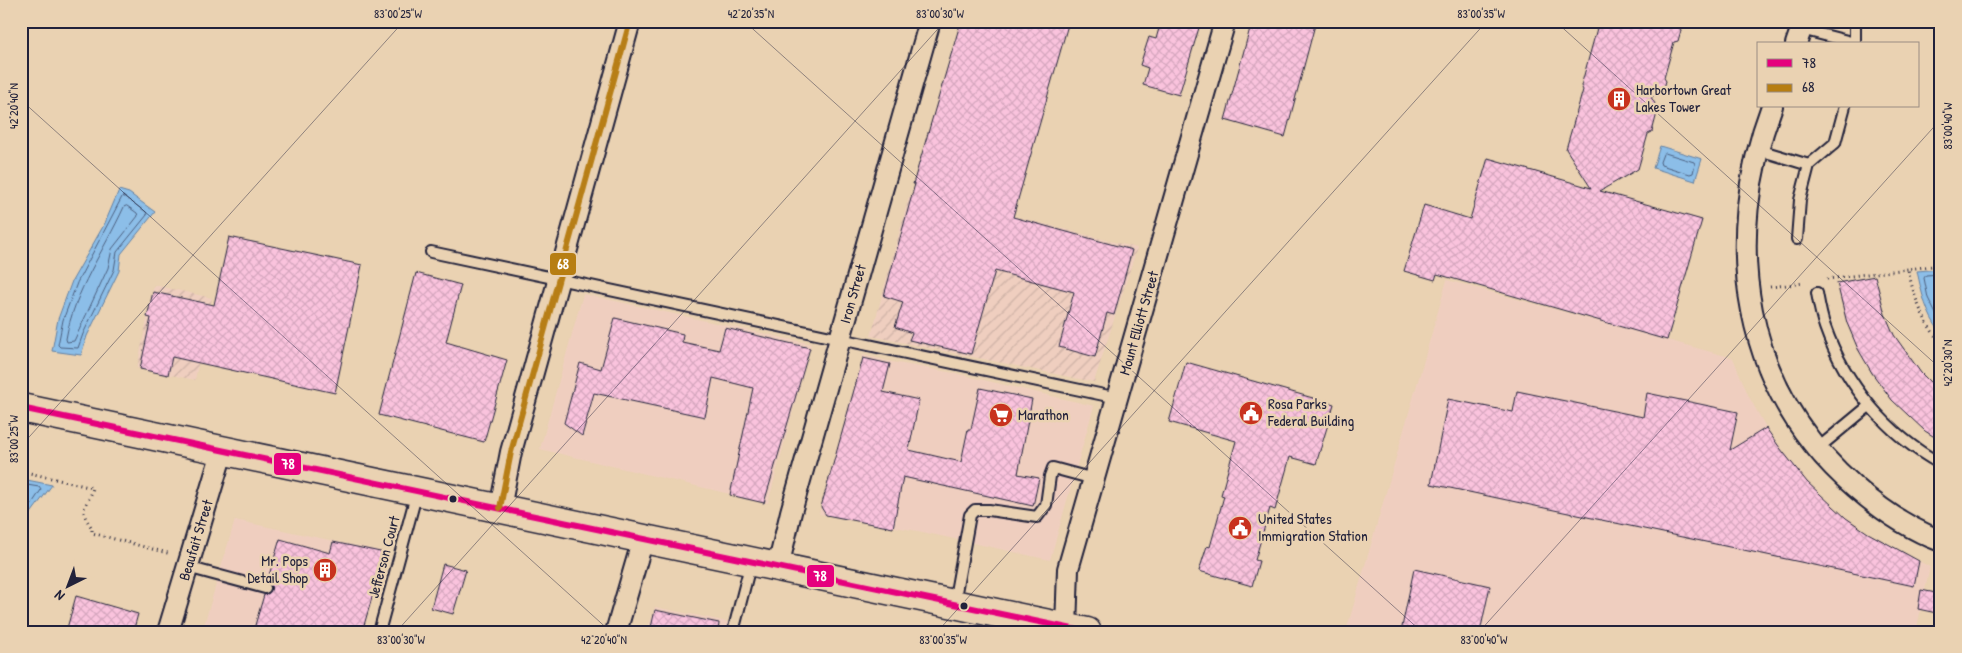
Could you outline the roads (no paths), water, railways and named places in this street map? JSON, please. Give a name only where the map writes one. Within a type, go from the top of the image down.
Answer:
[{"type":"main road","points":[[21,408],[953,604],[1071,631]]},
{"type":"street","points":[[500,508],[511,452],[630,21]]},
{"type":"street","name":"Iron Street","points":[[778,567],[791,512],[930,21]]},
{"type":"street","name":"Mount Elliott Street","points":[[1071,631],[1068,569],[1225,21]]},
{"type":"street","points":[[1771,108],[1758,150],[1748,211],[1746,247],[1748,290],[1758,338],[1769,370],[1784,401],[1817,450],[1841,474],[1870,500],[1900,520],[1941,541]]},
{"type":"street","name":"Beaufait Street","points":[[168,632],[223,449]]},
{"type":"street","points":[[616,632],[643,539]]},
{"type":"lane","points":[[1855,21],[1855,42]]},
{"type":"lane","points":[[1800,31],[1847,42]]},
{"type":"lane","points":[[1797,239],[1800,200],[1808,165],[1835,143],[1844,108]]},
{"type":"lane","points":[[1758,150],[1808,165]]},
{"type":"lane","points":[[431,252],[1118,398]]},
{"type":"lane","points":[[1817,293],[1824,326],[1841,362],[1869,406],[1910,444],[1941,464]]},
{"type":"lane","points":[[1817,450],[1869,406]]},
{"type":"lane","points":[[953,604],[970,515],[975,510],[989,510],[1037,517],[1046,505],[1052,468],[1094,479]]},
{"type":"lane","name":"Jefferson Court","points":[[379,632],[418,491]]},
{"type":"lane","points":[[733,632],[751,562]]},
{"type":"lane","points":[[187,567],[266,588]]},
{"type":"water","points":[[1660,146],[1702,159],[1695,181],[1653,168]]},
{"type":"water","points":[[119,190],[129,193],[155,212],[121,254],[119,271],[87,336],[81,355],[52,351],[58,319],[72,281],[105,223]]},
{"type":"water","points":[[1941,269],[1941,333],[1928,311],[1917,271]]},
{"type":"water","points":[[22,479],[52,485],[29,516],[21,517]]},
{"type":"place","name":"Harbortown Great Lakes Tower","points":[[1619,99]]},
{"type":"place","name":"Rosa Parks Federal Building","points":[[1251,413]]},
{"type":"place","name":"Marathon","points":[[1001,415]]},
{"type":"place","name":"United States Immigration Station","points":[[1240,528]]},
{"type":"place","name":"Mr. Pops Detail Shop","points":[[325,570]]}]
